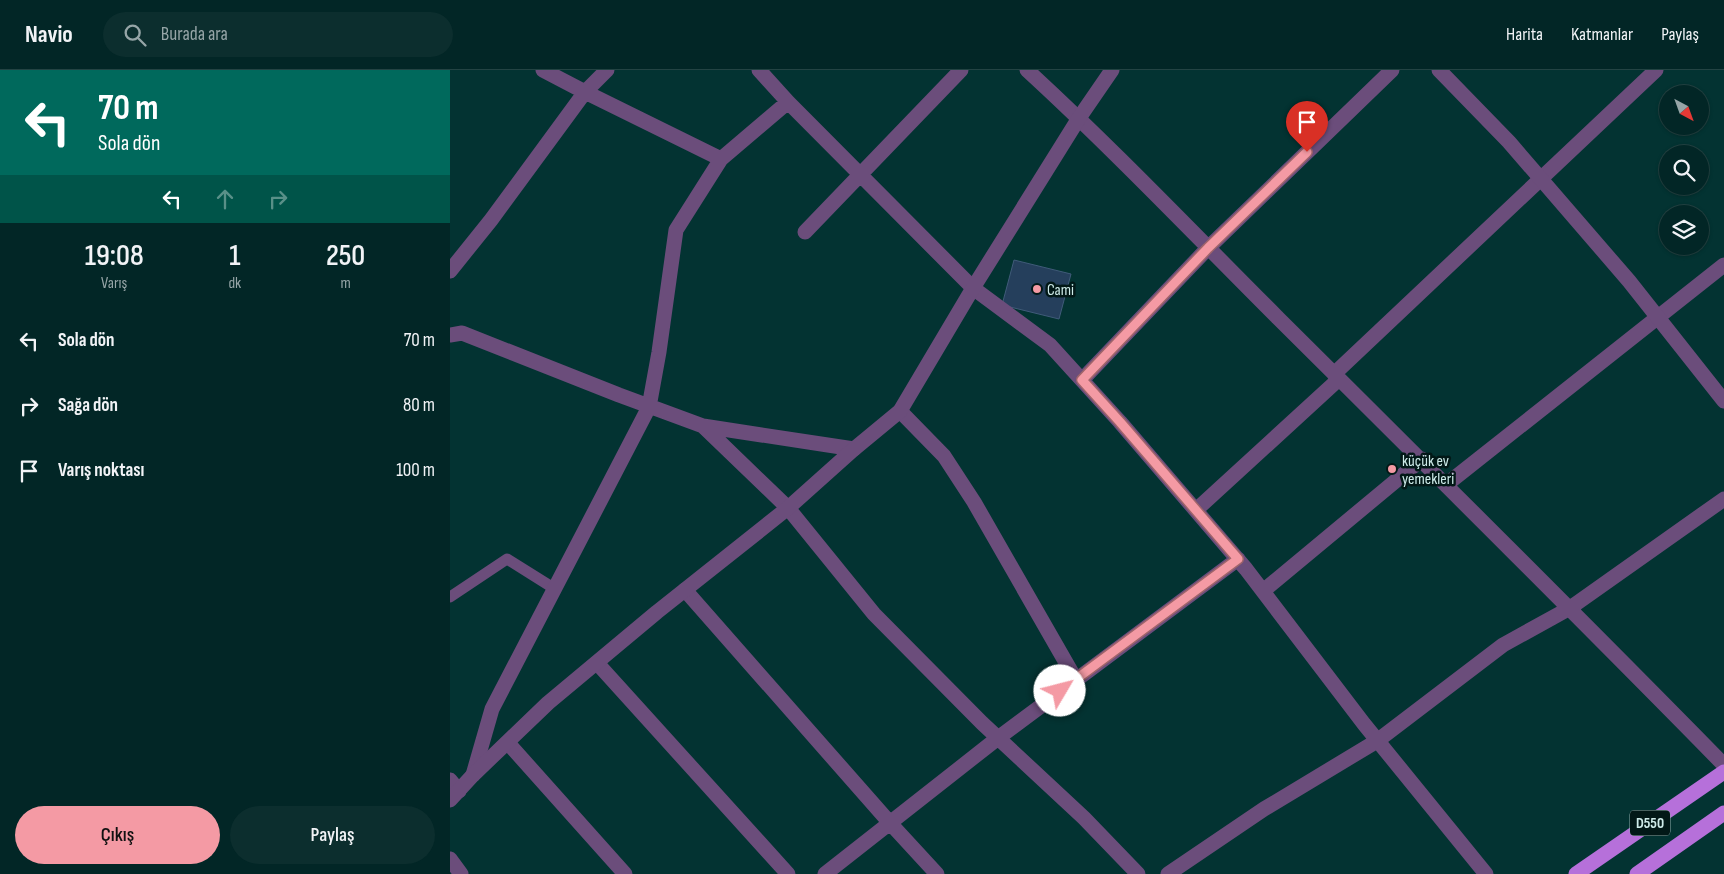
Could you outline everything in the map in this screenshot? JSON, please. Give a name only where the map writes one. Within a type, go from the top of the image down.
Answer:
[{"type":"highway","name":"D550","points":[[1576,874],[1724,772]]},
{"type":"highway","name":"D550","points":[[1637,874],[1724,814]]},
{"type":"street","points":[[543,70],[721,160]]},
{"type":"street","points":[[450,271],[491,220],[586,92],[607,70]]},
{"type":"street","points":[[759,70],[860,176],[973,288],[1050,345],[1120,422],[1238,559],[1377,741],[1486,874]]},
{"type":"street","points":[[805,232],[961,70]]},
{"type":"street","points":[[1027,70],[1079,118],[1422,460],[1724,765]]},
{"type":"street","points":[[453,790],[473,775],[548,704],[597,662],[788,508],[900,411],[973,288],[1079,118],[1112,70]]},
{"type":"street","points":[[1082,380],[1208,248],[1392,70]]},
{"type":"street","points":[[1439,70],[1509,142],[1629,281],[1724,401]]},
{"type":"street","points":[[1196,510],[1656,70]]},
{"type":"street","points":[[473,775],[492,709],[649,407],[659,352],[676,230],[721,160],[788,102]]},
{"type":"street","points":[[1446,484],[1724,265]]},
{"type":"street","points":[[450,321],[456,334],[703,426],[854,449]]},
{"type":"street","points":[[900,411],[949,463],[974,502],[1076,680]]},
{"type":"street","points":[[703,426],[788,508],[874,614],[998,738],[1084,818],[1138,874]]},
{"type":"street","points":[[1263,591],[1422,460]]},
{"type":"street","points":[[1168,874],[1264,809],[1377,741],[1503,645],[1570,608],[1724,499]]},
{"type":"street","points":[[825,874],[998,738],[1238,559]]},
{"type":"street","points":[[685,590],[937,874]]},
{"type":"street","points":[[597,662],[788,874]]},
{"type":"street","points":[[508,743],[625,874]]},
{"type":"street","points":[[450,859],[461,874]]},
{"type":"lane","points":[[450,597],[507,559],[555,589]]},
{"type":"building","name":"Cami","points":[[1014,260],[1071,274],[1059,319],[1002,305]]},
{"type":"place","name":"Cami","points":[[1037,289]]},
{"type":"place","name":"küçük ev yemekleri","points":[[1392,469]]},
{"type":"route","points":[[1060,691],[1238,559],[1082,380],[1208,248],[1307,152]]}]
